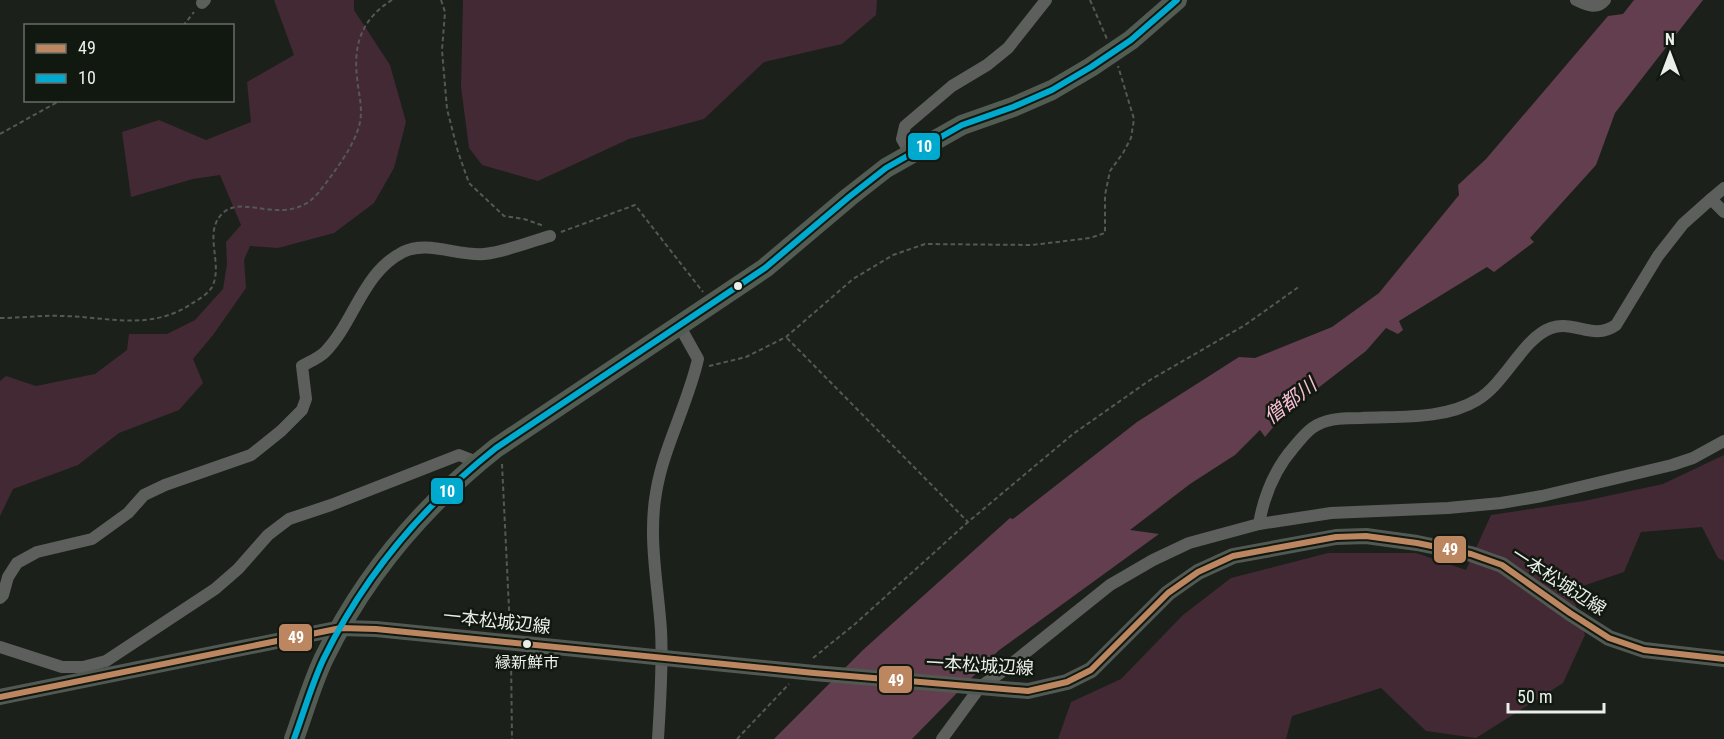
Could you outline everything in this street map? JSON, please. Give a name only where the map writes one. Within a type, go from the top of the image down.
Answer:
[{"type":"main road","points":[[294,739],[324,658],[365,585],[392,548],[426,510],[477,462],[765,268],[886,168],[962,125],[1052,90],[1131,40],[1177,0]]},
{"type":"main road","name":"一本松城辺線","points":[[0,697],[341,628],[376,629],[807,672],[1028,691],[1067,682],[1091,670],[1168,593],[1198,572],[1233,556],[1336,537],[1376,538],[1417,543],[1471,554],[1502,565],[1609,638],[1644,650],[1724,659]]},
{"type":"street","points":[[910,153],[902,139],[905,126],[952,86],[987,65],[1008,48],[1046,0]]},
{"type":"street","points":[[1576,0],[1589,6],[1602,4],[1605,0]]},
{"type":"street","points":[[1259,524],[1268,486],[1284,459],[1305,433],[1318,424],[1336,419],[1424,415],[1450,410],[1476,401],[1491,390],[1538,334],[1552,327],[1566,326],[1597,333],[1607,331],[1616,325],[1658,256],[1683,224],[1724,188]]},
{"type":"street","points":[[1711,199],[1724,212]]},
{"type":"street","points":[[0,598],[3,596],[8,577],[17,563],[37,552],[92,539],[128,513],[144,495],[165,485],[251,455],[281,431],[302,410],[306,399],[302,366],[323,354],[336,339],[358,299],[381,267],[404,252],[421,247],[466,254],[486,254],[550,236]]},
{"type":"street","points":[[658,739],[662,657],[653,521],[656,492],[694,378],[698,359],[679,325]]},
{"type":"street","points":[[942,739],[980,687],[1110,585],[1153,560],[1189,543],[1259,524],[1331,513],[1448,508],[1542,496],[1672,465],[1693,458],[1724,441]]},
{"type":"street","points":[[0,647],[62,668],[83,667],[106,661],[215,589],[238,569],[268,535],[289,519],[332,505],[459,455],[477,462]]},
{"type":"path","points":[[0,318],[62,315],[129,321],[154,320],[182,311],[202,297],[212,287],[215,272],[213,243],[215,222],[224,211],[236,207],[280,211],[303,207],[318,193],[351,145],[360,123],[361,104],[356,75],[356,48],[364,27],[377,9],[392,0]]},
{"type":"path","points":[[441,0],[445,12],[442,50],[447,109],[469,183],[504,216],[543,225],[550,236],[635,205],[712,303]]},
{"type":"path","points":[[697,367],[746,357],[786,337],[853,279],[892,255],[925,244],[1032,245],[1090,238],[1105,233],[1105,195],[1110,171],[1131,138],[1134,119],[1113,52],[1090,0]]},
{"type":"path","points":[[185,24],[204,2]]},
{"type":"path","points":[[0,134],[57,102]]},
{"type":"path","points":[[737,739],[807,672],[819,653],[855,624],[968,522],[1073,434],[1150,380],[1245,325],[1300,286]]},
{"type":"path","points":[[786,337],[968,522]]},
{"type":"path","points":[[496,448],[502,464],[512,739]]},
{"type":"shaded area","points":[[274,0],[354,0],[354,10],[390,65],[406,122],[394,168],[374,203],[334,233],[278,248],[250,246],[244,260],[246,288],[193,359],[203,383],[179,410],[119,433],[78,465],[13,489],[0,516],[0,381],[6,376],[36,386],[95,374],[127,350],[129,334],[167,334],[195,320],[223,289],[227,264],[226,242],[241,225],[220,175],[193,179],[131,197],[122,132],[159,120],[206,140],[251,122],[247,82],[294,55]]},
{"type":"shaded area","points":[[463,0],[877,0],[876,15],[842,44],[764,62],[704,119],[629,139],[538,181],[482,165],[469,148],[461,87]]},
{"type":"shaded area","points":[[1724,455],[1724,561],[1718,558],[1702,527],[1641,532],[1624,572],[1571,590],[1585,635],[1563,683],[1476,738],[1426,731],[1381,688],[1292,716],[1286,739],[1058,739],[1071,702],[1121,679],[1183,615],[1231,578],[1328,553],[1416,553],[1466,570],[1491,515],[1584,501],[1663,484]]},
{"type":"water","name":"僧都川","points":[[1634,0],[1703,0],[1615,113],[1596,165],[1530,238],[1534,242],[1494,272],[1487,267],[1399,321],[1403,330],[1398,334],[1386,328],[1366,351],[1283,415],[1265,437],[1260,430],[1235,455],[1190,484],[1130,530],[1159,534],[998,651],[912,739],[774,739],[864,649],[1010,518],[1013,519],[1137,422],[1239,357],[1255,358],[1332,327],[1379,293],[1459,195],[1458,185],[1486,159],[1608,16],[1623,14]]},
{"type":"transit line","name":"10","points":[[294,739],[324,658],[340,627],[377,570],[421,517],[496,448],[765,268],[886,168],[962,125],[1052,90],[1131,40],[1177,0]]},
{"type":"transit line","name":"49","points":[[0,697],[341,628],[376,629],[814,673],[1028,691],[1067,682],[1091,670],[1168,593],[1198,572],[1233,556],[1336,537],[1366,536],[1471,554],[1502,565],[1609,638],[1644,650],[1724,659]]},
{"type":"place","name":"縁新鮮市","points":[[527,644]]}]
